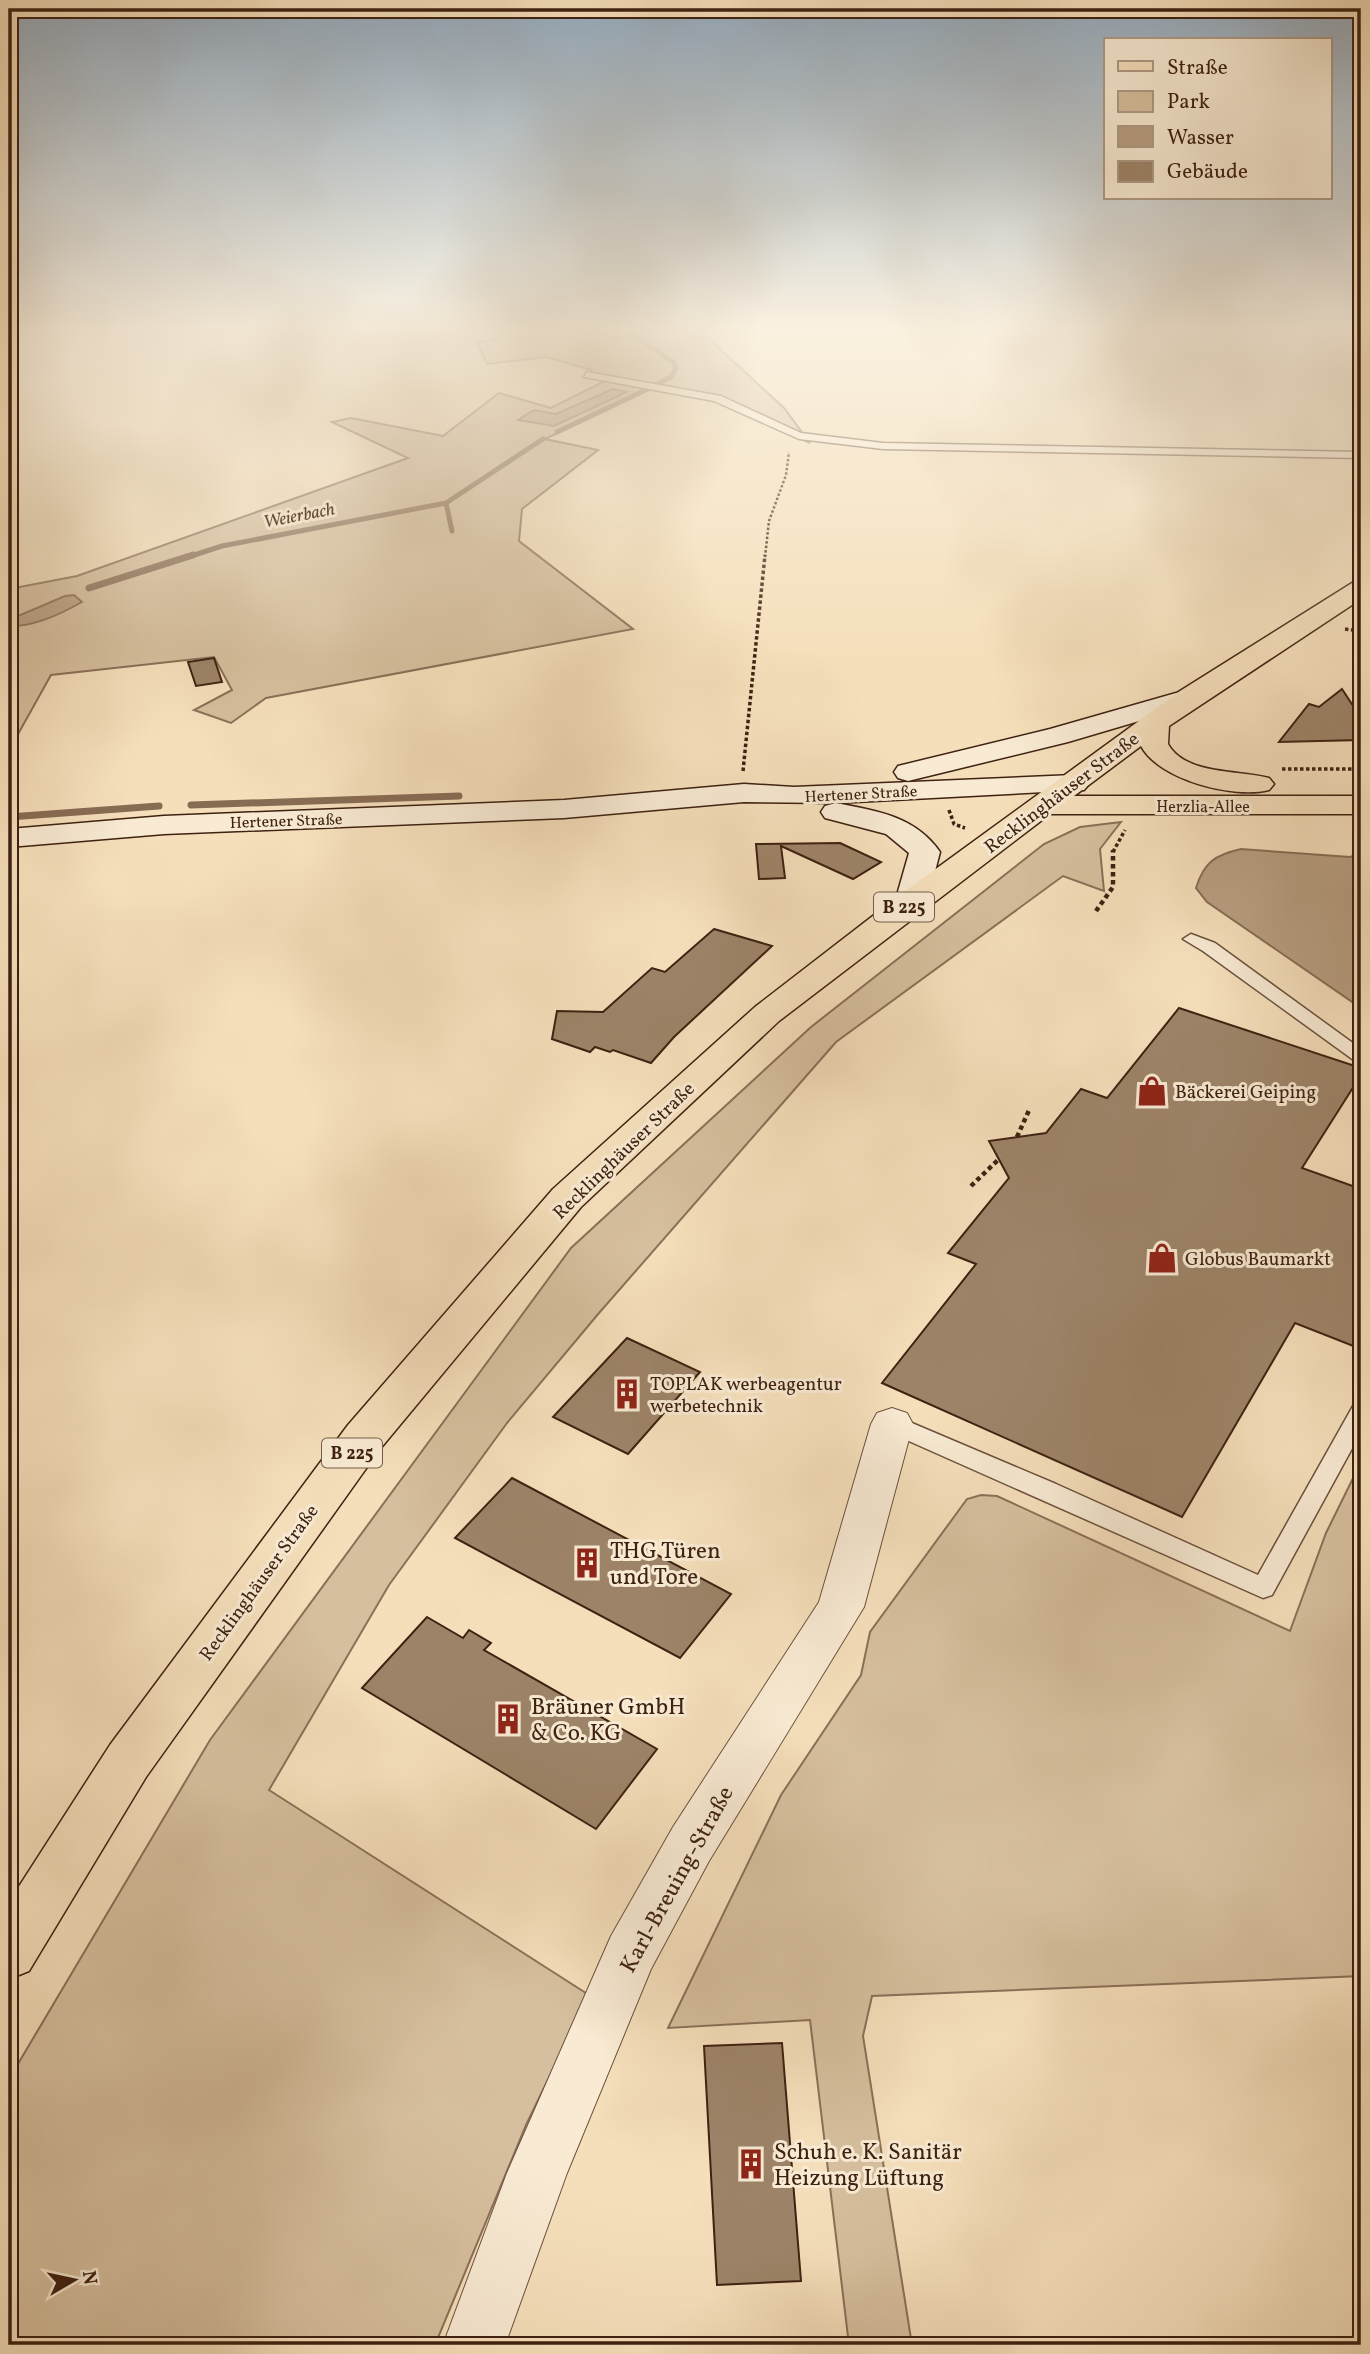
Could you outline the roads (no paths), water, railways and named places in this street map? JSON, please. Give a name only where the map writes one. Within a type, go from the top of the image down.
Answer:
[{"type":"main road","name":"Recklinghäuser Straße","points":[[9,1952],[128,1761],[363,1437],[567,1198],[767,1014],[911,902],[1045,806],[1189,697],[1361,588]]},
{"type":"main road","points":[[744,793],[935,767],[1058,736],[1189,697]]},
{"type":"main road","points":[[1155,722],[1154,745],[1164,759],[1193,773],[1259,784]]},
{"type":"main road","name":"Herzlia-Allee","points":[[1074,784],[1361,783]]},
{"type":"main road","name":"Hertener Straße","points":[[9,838],[178,825],[564,809],[744,793],[794,796],[1074,784]]},
{"type":"main road","name":"Herzlia-Allee","points":[[1045,806],[1361,805]]},
{"type":"main road","name":"Hertener Straße","points":[[564,809],[702,814],[1045,806]]},
{"type":"main road","points":[[836,812],[891,824],[915,836],[925,852],[911,902]]},
{"type":"street","name":"Karl-Breuing-Straße","points":[[474,2345],[537,2173],[630,1954],[691,1844],[841,1607],[892,1424]]},
{"type":"lane","points":[[806,437],[819,441],[883,446],[1361,455]]},
{"type":"lane","points":[[1191,939],[1209,947],[1361,1057]]},
{"type":"lane","points":[[892,1424],[1048,1490],[1263,1588],[1361,1412]]},
{"type":"water","points":[[74,595],[82,602],[38,622],[9,626],[11,619],[65,596]]},
{"type":"water","points":[[1241,849],[1350,857],[1361,853],[1361,1008],[1207,902],[1196,888],[1203,872],[1212,861]]},
{"type":"waterway","name":"Weierbach","points":[[446,503],[543,439]]},
{"type":"waterway","name":"Weierbach","points":[[188,557],[222,546],[446,503]]},
{"type":"waterway","points":[[446,503],[452,531]]},
{"type":"waterway","name":"Weierbach","points":[[89,588],[193,555]]},
{"type":"waterway","points":[[191,805],[459,796]]},
{"type":"waterway","points":[[9,817],[159,806]]},
{"type":"place","name":"Bäckerei Geiping","points":[[1152,1091]]},
{"type":"place","name":"Globus Baumarkt","points":[[1162,1258]]},
{"type":"place","name":"TOPLAK werbeagentur werbetechnik","points":[[627,1394]]},
{"type":"place","name":"THG Türen und Tore","points":[[587,1563]]},
{"type":"place","name":"Bräuner GmbH & Co. KG","points":[[508,1719]]},
{"type":"place","name":"Schuh e. K. Sanitär Heizung Lüftung","points":[[751,2164]]}]
